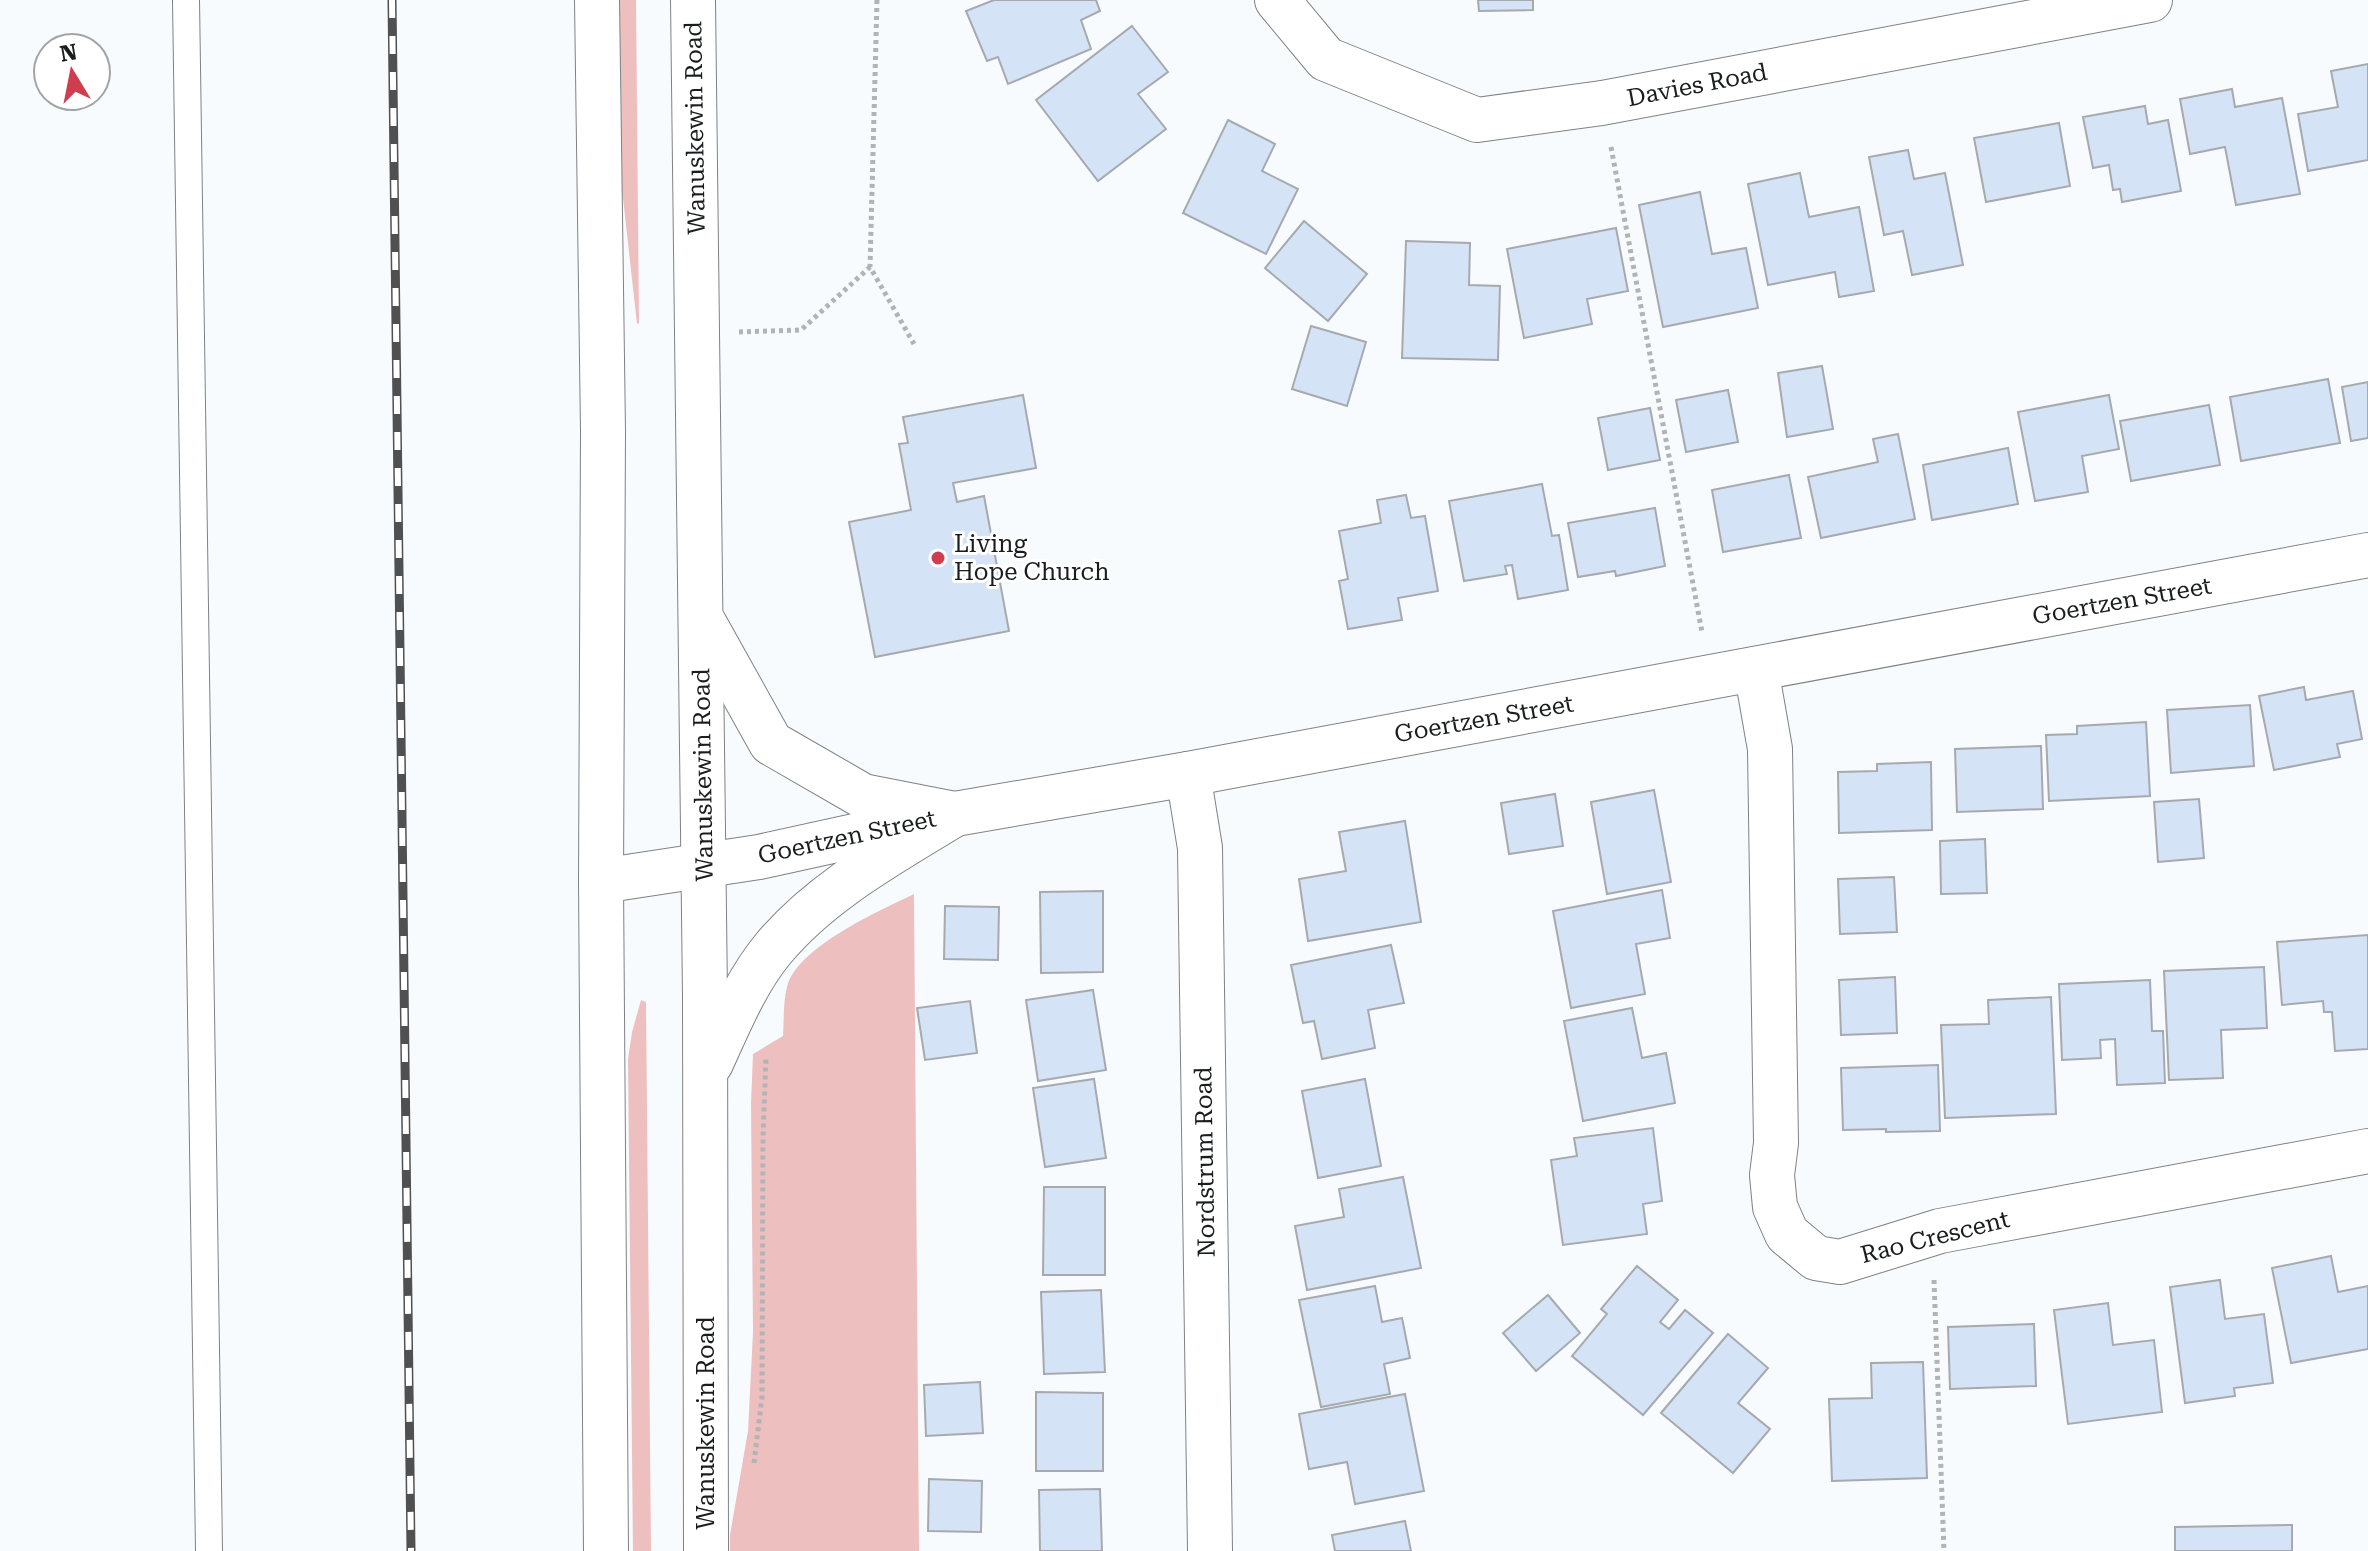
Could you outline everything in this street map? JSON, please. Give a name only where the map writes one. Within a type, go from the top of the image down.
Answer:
[{"type":"street","points":[[597,0],[603,431],[601,881],[606,1551]]},
{"type":"street","name":"Wanuskewin Road","points":[[693,0],[704,865],[706,1551]]},
{"type":"street","name":"Davies Road","points":[[1277,0],[1326,59],[1477,120],[1602,103],[2150,0]]},
{"type":"street","name":"Goertzen Street","points":[[601,881],[759,857],[955,814],[1188,774],[2368,555]]},
{"type":"street","points":[[701,618],[771,743],[863,796],[955,814]]},
{"type":"street","name":"Rao Crescent","points":[[1756,669],[1770,749],[1776,1143],[1772,1175],[1775,1207],[1787,1234],[1816,1258],[1840,1262],[1940,1231],[2368,1151]]},
{"type":"street","name":"Nordstrum Road","points":[[1188,774],[1200,848],[1210,1551]]},
{"type":"street","points":[[705,1076],[746,988],[771,951],[800,919],[870,867],[955,814]]},
{"type":"lane","points":[[186,0],[209,1551]]},
{"type":"path","points":[[877,0],[870,267],[914,344]]},
{"type":"path","points":[[1611,148],[1702,624],[1704,679]]},
{"type":"path","points":[[732,332],[801,330],[870,267]]},
{"type":"path","points":[[1934,1279],[1944,1551]]},
{"type":"shaded area","points":[[617,0],[636,0],[637,324],[621,180]]},
{"type":"shaded area","points":[[914,894],[919,1551],[730,1551],[748,1431],[753,1332],[753,1054],[783,1036],[787,987],[806,958],[841,932]]},
{"type":"shaded area","points":[[641,1000],[646,1002],[651,1551],[633,1551],[628,1059]]},
{"type":"building","points":[[994,0],[1096,0],[1100,11],[1081,20],[1091,49],[1008,84],[998,57],[987,61],[966,11]]},
{"type":"building","points":[[1478,0],[1533,0],[1533,10],[1479,11]]},
{"type":"building","points":[[1132,26],[1168,72],[1138,94],[1166,129],[1098,181],[1036,100]]},
{"type":"building","points":[[2368,64],[2368,160],[2308,171],[2298,114],[2338,107],[2331,71]]},
{"type":"building","points":[[2232,89],[2235,107],[2282,98],[2300,194],[2236,205],[2225,147],[2190,154],[2180,99]]},
{"type":"building","points":[[2145,106],[2148,124],[2168,120],[2181,191],[2122,202],[2120,189],[2113,190],[2109,165],[2093,168],[2083,117]]},
{"type":"building","points":[[1228,120],[1275,144],[1262,171],[1298,189],[1266,254],[1183,213]]},
{"type":"building","points":[[2059,123],[2070,186],[1986,202],[1974,138]]},
{"type":"building","points":[[1908,150],[1914,179],[1945,173],[1963,265],[1912,275],[1903,231],[1884,235],[1869,157]]},
{"type":"building","points":[[1800,173],[1809,217],[1859,207],[1874,291],[1839,297],[1835,272],[1768,285],[1748,184]]},
{"type":"building","points":[[1700,192],[1712,254],[1746,248],[1758,308],[1663,327],[1639,205]]},
{"type":"building","points":[[1304,221],[1367,274],[1328,321],[1265,268]]},
{"type":"building","points":[[1616,228],[1628,291],[1587,299],[1592,324],[1524,338],[1507,249]]},
{"type":"building","points":[[1406,241],[1470,243],[1469,285],[1500,286],[1498,360],[1402,358]]},
{"type":"building","points":[[1311,326],[1366,342],[1347,406],[1292,389]]},
{"type":"building","points":[[1822,366],[1833,429],[1787,437],[1778,373]]},
{"type":"building","points":[[2328,379],[2340,443],[2241,461],[2230,397]]},
{"type":"building","points":[[2368,382],[2368,438],[2351,441],[2342,387]]},
{"type":"building","points":[[1728,390],[1738,442],[1686,452],[1676,400]]},
{"type":"building","points":[[1023,395],[1036,468],[953,483],[957,502],[984,496],[1009,631],[875,657],[849,522],[911,510],[899,444],[908,443],[903,417]]},
{"type":"building","points":[[2109,395],[2119,449],[2082,456],[2088,492],[2035,501],[2018,412]]},
{"type":"building","points":[[2209,405],[2220,465],[2131,481],[2120,421]]},
{"type":"building","points":[[1650,408],[1660,460],[1608,470],[1598,418]]},
{"type":"building","points":[[1898,434],[1915,519],[1821,538],[1808,477],[1878,462],[1873,439]]},
{"type":"building","points":[[2008,448],[2018,504],[1932,520],[1923,465]]},
{"type":"building","points":[[1789,475],[1801,538],[1723,552],[1712,490]]},
{"type":"building","points":[[1542,484],[1552,536],[1559,535],[1568,590],[1518,599],[1512,565],[1505,566],[1507,574],[1464,581],[1449,501]]},
{"type":"building","points":[[1406,495],[1411,518],[1425,516],[1438,591],[1398,598],[1402,620],[1348,629],[1339,581],[1348,579],[1339,531],[1381,523],[1377,500]]},
{"type":"building","points":[[1655,508],[1665,566],[1616,576],[1615,571],[1578,577],[1568,523]]},
{"type":"building","points":[[2304,687],[2306,700],[2353,691],[2362,739],[2337,744],[2340,757],[2274,770],[2259,696]]},
{"type":"building","points":[[2250,705],[2254,766],[2171,773],[2167,710]]},
{"type":"building","points":[[2146,722],[2150,796],[2049,801],[2046,735],[2077,734],[2077,726]]},
{"type":"building","points":[[2041,746],[2043,809],[1957,812],[1955,749]]},
{"type":"building","points":[[1931,762],[1932,830],[1839,833],[1838,772],[1877,771],[1877,764]]},
{"type":"building","points":[[1654,790],[1671,882],[1607,894],[1591,802]]},
{"type":"building","points":[[1555,794],[1563,846],[1509,854],[1501,803]]},
{"type":"building","points":[[2199,799],[2204,858],[2158,862],[2154,802]]},
{"type":"building","points":[[1405,821],[1421,922],[1308,941],[1299,879],[1346,871],[1339,832]]},
{"type":"building","points":[[1985,839],[1987,893],[1941,894],[1940,841]]},
{"type":"building","points":[[1894,877],[1897,932],[1840,934],[1838,879]]},
{"type":"building","points":[[1662,890],[1670,938],[1636,944],[1645,994],[1571,1008],[1553,911]]},
{"type":"building","points":[[1103,891],[1103,972],[1041,973],[1040,892]]},
{"type":"building","points":[[945,906],[999,907],[998,960],[944,959]]},
{"type":"building","points":[[2368,935],[2368,1049],[2335,1051],[2332,1012],[2324,1012],[2323,1001],[2282,1005],[2277,942]]},
{"type":"building","points":[[1391,945],[1404,1003],[1368,1010],[1375,1048],[1322,1059],[1314,1021],[1303,1023],[1291,965]]},
{"type":"building","points":[[2264,967],[2267,1028],[2221,1030],[2223,1078],[2169,1080],[2164,971]]},
{"type":"building","points":[[1895,977],[1897,1033],[1841,1035],[1839,980]]},
{"type":"building","points":[[2150,980],[2152,1031],[2163,1031],[2165,1083],[2117,1085],[2115,1039],[2100,1040],[2101,1058],[2062,1060],[2059,984]]},
{"type":"building","points":[[1093,990],[1106,1070],[1038,1081],[1026,1000]]},
{"type":"building","points":[[2051,997],[2056,1114],[1945,1118],[1941,1025],[1989,1024],[1988,1000]]},
{"type":"building","points":[[970,1001],[977,1053],[925,1060],[917,1008]]},
{"type":"building","points":[[1632,1008],[1642,1058],[1666,1053],[1675,1103],[1583,1121],[1564,1021]]},
{"type":"building","points":[[1938,1065],[1940,1131],[1843,1130],[1841,1068]]},
{"type":"building","points":[[1094,1079],[1106,1158],[1045,1167],[1033,1088]]},
{"type":"building","points":[[1365,1079],[1381,1166],[1318,1178],[1302,1091]]},
{"type":"building","points":[[1653,1128],[1662,1201],[1643,1204],[1647,1234],[1563,1245],[1551,1160],[1577,1156],[1574,1138]]},
{"type":"building","points":[[1403,1177],[1421,1268],[1307,1290],[1295,1226],[1344,1217],[1339,1189]]},
{"type":"building","points":[[1044,1187],[1105,1187],[1105,1275],[1043,1275]]},
{"type":"building","points":[[2331,1256],[2338,1292],[2368,1286],[2368,1349],[2291,1363],[2272,1268]]},
{"type":"building","points":[[1637,1266],[1678,1300],[1660,1322],[1669,1329],[1685,1310],[1713,1333],[1643,1415],[1572,1356],[1607,1314],[1601,1309]]},
{"type":"building","points":[[2220,1280],[2225,1319],[2264,1314],[2273,1383],[2234,1388],[2235,1396],[2185,1403],[2170,1287]]},
{"type":"building","points":[[1375,1286],[1382,1322],[1402,1318],[1410,1358],[1384,1364],[1390,1394],[1321,1407],[1299,1300]]},
{"type":"building","points":[[1101,1290],[1105,1372],[1044,1374],[1041,1292]]},
{"type":"building","points":[[1548,1295],[1580,1333],[1536,1371],[1503,1333]]},
{"type":"building","points":[[2108,1303],[2113,1345],[2154,1340],[2162,1412],[2068,1424],[2054,1310]]},
{"type":"building","points":[[2034,1324],[2036,1386],[1950,1389],[1948,1327]]},
{"type":"building","points":[[1728,1334],[1768,1368],[1738,1403],[1770,1429],[1733,1473],[1661,1413]]},
{"type":"building","points":[[1923,1362],[1927,1478],[1832,1481],[1829,1399],[1872,1398],[1871,1363]]},
{"type":"building","points":[[980,1382],[983,1433],[926,1436],[924,1385]]},
{"type":"building","points":[[1036,1392],[1103,1393],[1103,1471],[1036,1471]]},
{"type":"building","points":[[1405,1394],[1424,1491],[1355,1504],[1347,1462],[1309,1469],[1299,1414]]},
{"type":"building","points":[[929,1479],[982,1481],[981,1532],[928,1531]]},
{"type":"building","points":[[1100,1489],[1102,1551],[1040,1551],[1039,1490]]},
{"type":"building","points":[[1405,1521],[1411,1551],[1335,1551],[1332,1535]]},
{"type":"building","points":[[2292,1525],[2292,1551],[2175,1551],[2175,1527]]},
{"type":"railway","points":[[392,0],[411,1551]]},
{"type":"place","name":"Living Hope Church","points":[[938,558]]}]
